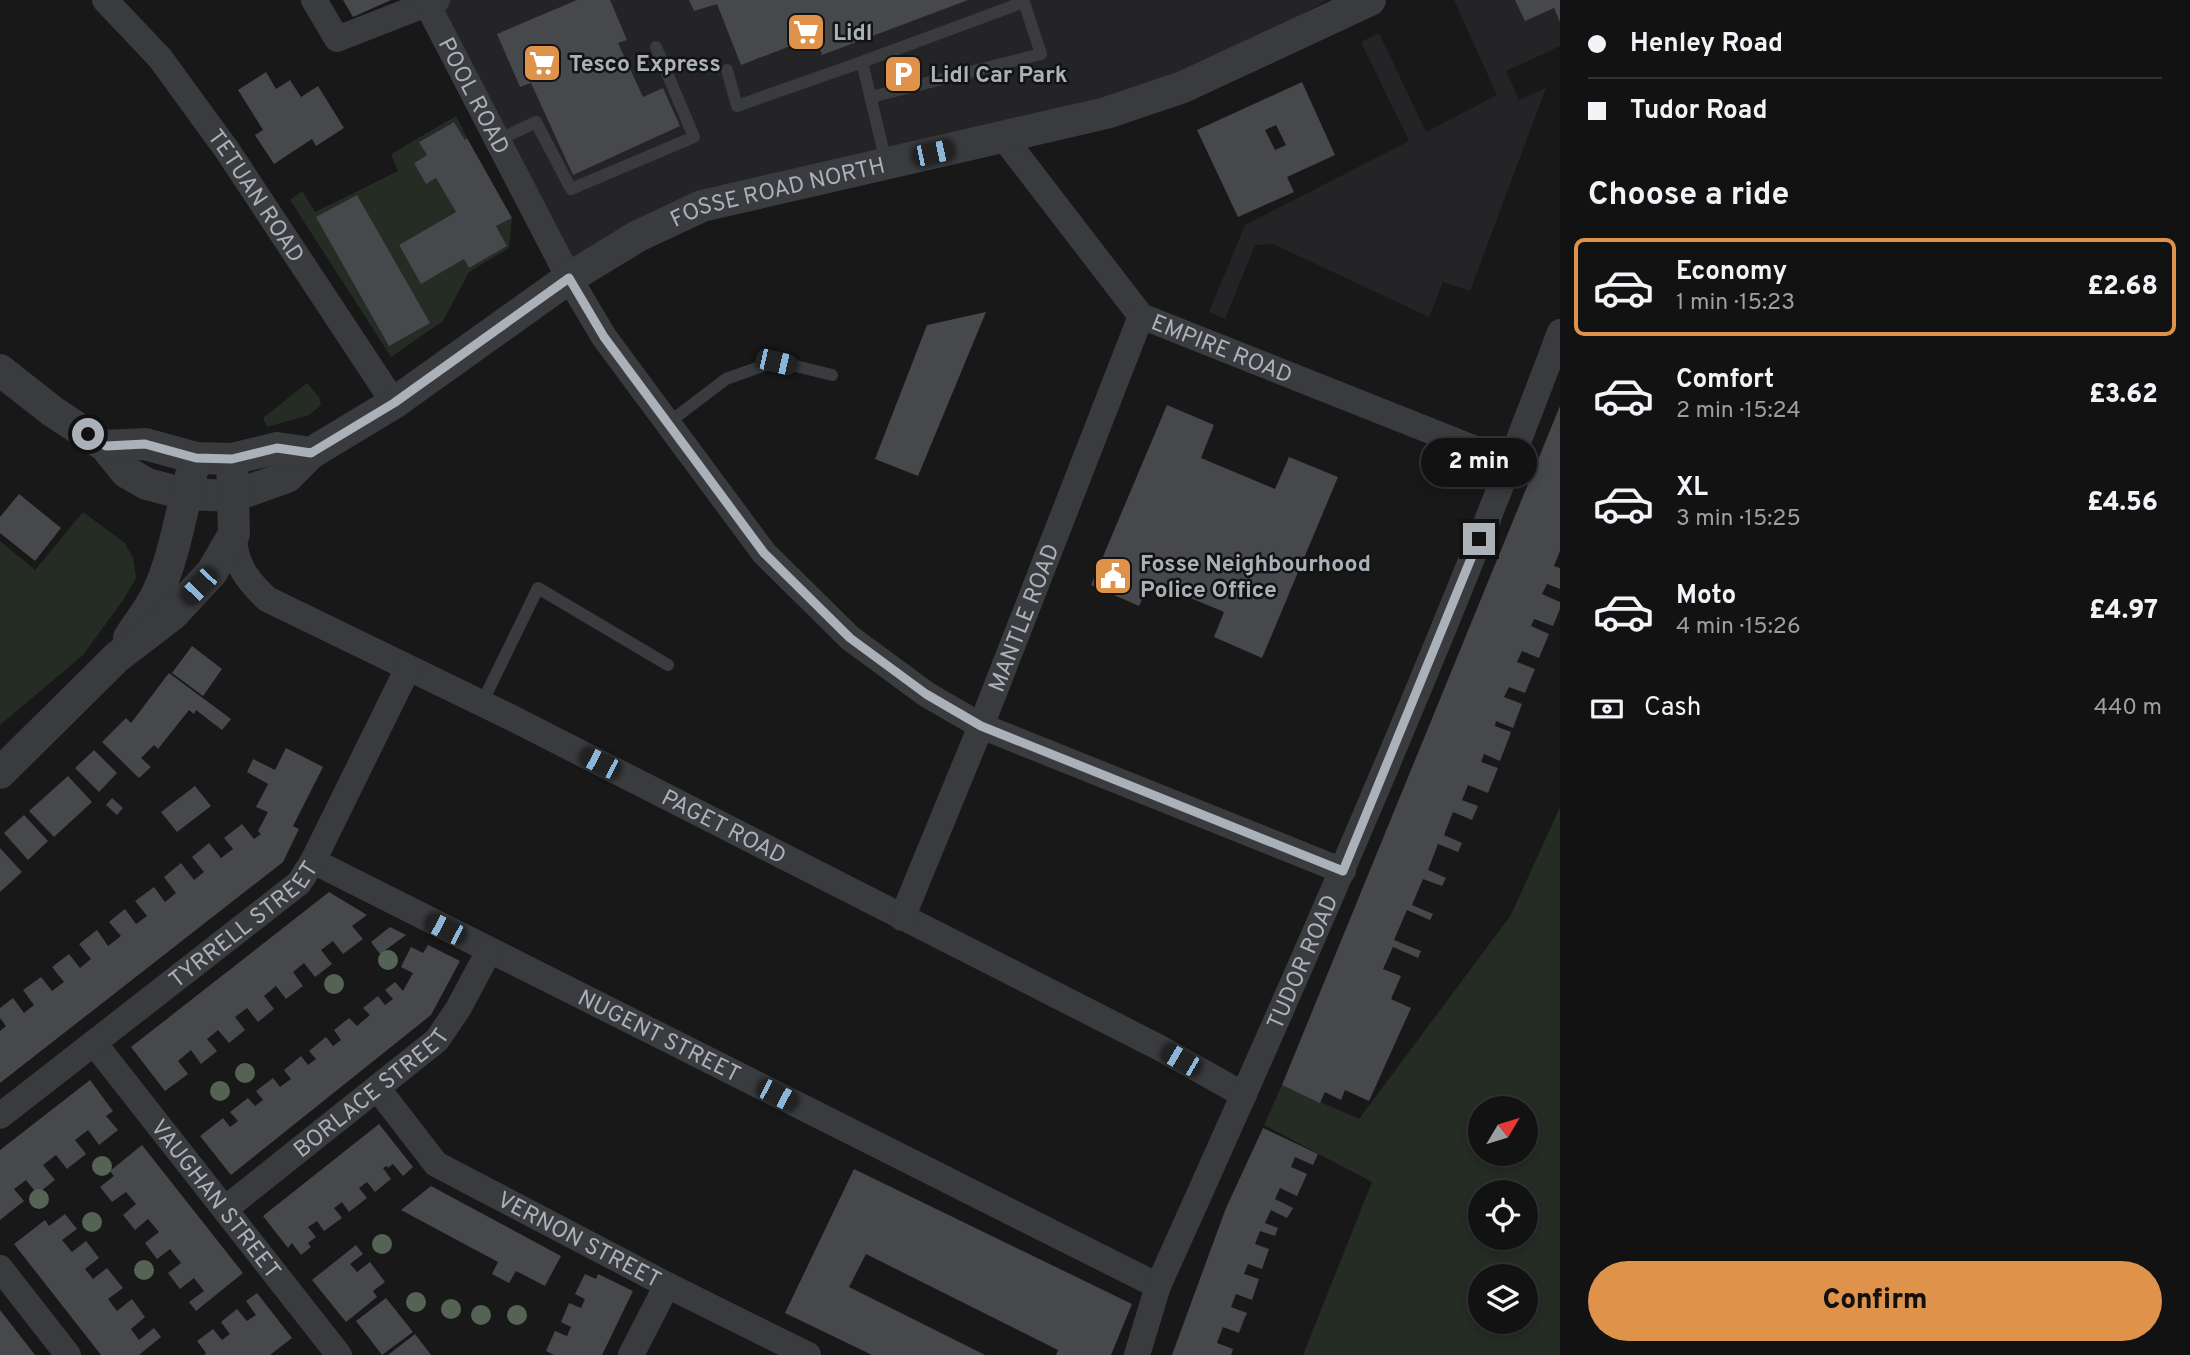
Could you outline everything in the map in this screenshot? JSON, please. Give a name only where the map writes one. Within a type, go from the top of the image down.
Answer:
[{"type":"street","name":"TETUAN ROAD","points":[[105,0],[160,58],[227,150],[394,403]]},
{"type":"street","name":"POOL ROAD","points":[[314,0],[337,39],[432,2],[569,278],[604,337],[764,553],[841,628],[926,694],[981,726],[1343,871]]},
{"type":"street","name":"FOSSE ROAD NORTH","points":[[234,496],[287,477],[311,453],[394,403],[569,278],[638,236],[702,206],[1106,113],[1183,86],[1370,0]]},
{"type":"street","name":"EMPIRE ROAD","points":[[1003,138],[1141,316],[1511,463]]},
{"type":"street","name":"MANTLE ROAD","points":[[902,918],[981,726],[1141,316]]},
{"type":"street","name":"TUDOR ROAD","points":[[1137,1355],[1158,1286],[1343,871],[1511,463],[1560,332]]},
{"type":"street","points":[[0,370],[52,411],[106,446],[126,472],[147,484],[185,494],[234,496]]},
{"type":"street","points":[[106,446],[145,444],[196,458],[232,459],[277,448],[311,453]]},
{"type":"street","points":[[117,657],[158,593],[176,540],[185,494],[196,458]]},
{"type":"street","points":[[0,773],[117,657],[172,615],[212,572],[234,534],[232,459]]},
{"type":"street","name":"PAGET ROAD","points":[[234,534],[234,552],[240,567],[267,599],[482,703],[1160,1048],[1244,1095]]},
{"type":"street","name":"TYRRELL STREET","points":[[0,1116],[299,883],[313,861],[408,668]]},
{"type":"street","name":"NUGENT STREET","points":[[313,861],[1158,1286]]},
{"type":"street","name":"BORLACE STREET","points":[[225,1209],[437,1040],[458,1009],[489,951]]},
{"type":"street","name":"VAUGHAN STREET","points":[[93,1043],[225,1209],[326,1351]]},
{"type":"street","name":"VERNON STREET","points":[[377,1089],[436,1164],[667,1285],[808,1355]]},
{"type":"street","points":[[0,1268],[68,1355]]},
{"type":"street","points":[[631,1355],[667,1285]]},
{"type":"lane","points":[[727,70],[737,106],[1023,1],[1041,54],[871,97]]},
{"type":"lane","points":[[498,139],[536,122],[571,190],[694,136],[656,47]]},
{"type":"lane","points":[[862,62],[886,163]]},
{"type":"lane","points":[[668,424],[726,379],[776,362],[832,375]]},
{"type":"lane","points":[[482,703],[538,588],[668,664]]},
{"type":"shaded area","points":[[437,0],[1328,0],[1109,119],[702,206],[569,278]]},
{"type":"shaded area","points":[[1454,0],[1560,0],[1560,46],[1506,71],[1519,100],[1546,88],[1470,291],[1443,282],[1429,317],[1273,244],[1255,245],[1225,319],[1209,312],[1245,225],[1409,141],[1361,42],[1379,33],[1426,132],[1497,95]]},
{"type":"shaded area","points":[[456,116],[467,138],[465,140],[454,122],[420,141],[427,155],[414,163],[426,183],[436,178],[456,212],[399,245],[421,283],[464,259],[469,268],[506,246],[496,226],[512,218],[509,248],[469,272],[443,321],[391,357],[290,200],[302,191],[315,212],[398,171],[391,154]]},
{"type":"shaded area","points":[[307,383],[319,397],[321,405],[309,415],[267,427],[263,418]]},
{"type":"shaded area","points":[[83,512],[125,543],[133,558],[136,578],[83,655],[0,725],[0,541],[35,570]]},
{"type":"shaded area","points":[[1560,807],[1560,1355],[1303,1355],[1372,1182],[1264,1125],[1282,1085],[1359,1119],[1511,915]]},
{"type":"building","points":[[343,0],[391,0],[353,17]]},
{"type":"building","points":[[577,0],[610,0],[627,40],[618,43],[643,97],[663,88],[680,126],[573,175],[531,83],[520,87],[497,34]]},
{"type":"building","name":"Lidl","points":[[689,0],[968,0],[822,55],[816,36],[741,65],[717,4],[694,11]]},
{"type":"building","points":[[1515,0],[1560,0],[1560,22],[1554,8],[1525,21]]},
{"type":"building","points":[[266,72],[276,89],[290,80],[301,97],[318,86],[344,128],[316,146],[312,139],[274,164],[255,135],[263,130],[238,90]]},
{"type":"building","points":[[1302,82],[1335,155],[1287,177],[1294,192],[1238,217],[1197,130]],"holes":[[[1276,125],[1286,145],[1275,150],[1265,130]]]},
{"type":"building","points":[[454,122],[465,140],[467,138],[512,218],[496,226],[507,246],[469,268],[464,259],[421,284],[399,245],[456,212],[436,178],[426,184],[414,163],[427,155],[419,142]]},
{"type":"building","points":[[357,195],[430,323],[389,346],[316,217]]},
{"type":"building","points":[[986,312],[918,476],[875,459],[927,325]]},
{"type":"building","points":[[1167,405],[1214,425],[1201,458],[1275,489],[1289,457],[1338,477],[1262,658],[1214,637],[1224,612],[1150,581],[1139,606],[1091,585]]},
{"type":"building","points":[[1560,406],[1560,551],[1554,566],[1560,568],[1560,589],[1547,584],[1542,594],[1560,602],[1560,609],[1553,626],[1534,619],[1531,626],[1549,634],[1539,658],[1522,651],[1517,662],[1535,669],[1525,693],[1509,687],[1504,697],[1522,704],[1513,728],[1496,721],[1495,726],[1511,732],[1500,761],[1484,754],[1481,762],[1498,768],[1488,793],[1468,785],[1462,800],[1478,806],[1472,820],[1453,812],[1444,835],[1462,843],[1458,852],[1438,844],[1428,870],[1446,878],[1442,886],[1423,879],[1412,905],[1433,914],[1430,920],[1407,910],[1394,940],[1421,951],[1418,958],[1393,947],[1383,969],[1401,976],[1391,999],[1411,1008],[1369,1101],[1345,1090],[1341,1100],[1325,1092],[1320,1103],[1282,1085]]},
{"type":"building","points":[[19,494],[61,528],[35,561],[0,533],[0,517]]},
{"type":"building","points":[[192,646],[222,669],[203,696],[172,673]]},
{"type":"building","points":[[169,673],[231,719],[222,730],[196,710],[194,714],[189,710],[158,749],[154,745],[141,758],[151,767],[139,778],[102,742],[126,718],[131,723]]},
{"type":"building","points":[[286,748],[323,767],[293,826],[299,829],[283,862],[0,1083],[0,1031],[6,1026],[0,1018],[0,1008],[13,998],[24,1013],[34,1005],[23,990],[41,977],[52,991],[64,982],[52,967],[69,954],[80,968],[91,959],[79,944],[97,930],[108,946],[121,936],[109,922],[125,909],[136,924],[147,916],[135,901],[154,887],[165,902],[176,893],[164,877],[181,863],[194,880],[204,872],[192,857],[209,843],[221,858],[233,849],[224,838],[242,824],[254,839],[261,834],[258,831],[268,812],[256,807],[268,784],[247,772],[253,759],[275,770]]},
{"type":"building","points":[[94,750],[117,773],[99,792],[75,768]]},
{"type":"building","points":[[68,776],[92,802],[54,837],[29,811]]},
{"type":"building","points":[[195,786],[211,806],[177,832],[161,812]]},
{"type":"building","points":[[112,798],[123,808],[117,815],[106,805]]},
{"type":"building","points":[[24,815],[48,841],[28,860],[4,833]]},
{"type":"building","points":[[0,848],[22,872],[0,892]]},
{"type":"building","points":[[329,892],[367,915],[352,926],[363,939],[343,954],[333,941],[321,950],[332,964],[315,977],[304,963],[293,972],[303,986],[286,999],[276,986],[264,996],[274,1009],[258,1022],[247,1008],[235,1017],[245,1030],[229,1043],[218,1030],[207,1039],[217,1051],[201,1064],[191,1050],[178,1061],[188,1074],[165,1091],[131,1047]]},
{"type":"building","points":[[390,927],[406,935],[380,954],[371,942]]},
{"type":"building","points":[[428,945],[460,961],[431,1015],[231,1175],[200,1136],[223,1118],[230,1127],[238,1121],[230,1112],[248,1098],[255,1106],[263,1100],[256,1091],[273,1078],[280,1087],[291,1079],[284,1070],[301,1056],[308,1065],[316,1059],[309,1051],[326,1037],[333,1046],[341,1040],[334,1030],[349,1018],[357,1026],[370,1015],[363,1008],[378,996],[385,1005],[393,999],[385,990],[395,982],[403,991],[413,973],[401,967],[411,947],[423,953]]},
{"type":"building","points":[[90,1080],[113,1111],[106,1116],[118,1130],[99,1145],[88,1130],[75,1140],[86,1154],[67,1169],[56,1155],[43,1165],[55,1180],[37,1194],[26,1180],[14,1189],[24,1201],[0,1220],[0,1150]]},
{"type":"building","points":[[379,1124],[413,1167],[403,1176],[393,1164],[383,1168],[391,1179],[375,1192],[367,1182],[359,1188],[367,1198],[349,1212],[342,1202],[334,1208],[342,1218],[324,1231],[317,1221],[308,1227],[316,1237],[308,1243],[311,1247],[301,1255],[292,1243],[288,1248],[263,1216]]},
{"type":"building","points":[[1263,1128],[1318,1154],[1313,1165],[1295,1157],[1291,1167],[1307,1174],[1297,1196],[1280,1188],[1275,1199],[1293,1208],[1287,1218],[1271,1210],[1265,1223],[1278,1228],[1275,1236],[1260,1231],[1255,1244],[1269,1249],[1262,1269],[1248,1264],[1244,1274],[1259,1279],[1252,1300],[1236,1294],[1231,1307],[1247,1313],[1239,1333],[1223,1327],[1217,1343],[1233,1349],[1231,1355],[1172,1355],[1226,1208]]},
{"type":"building","points":[[142,1145],[243,1273],[196,1311],[189,1302],[204,1291],[194,1278],[180,1289],[168,1273],[181,1263],[170,1249],[157,1259],[145,1243],[159,1232],[148,1219],[135,1230],[123,1215],[136,1204],[126,1192],[112,1202],[100,1187],[114,1176],[110,1171]]},
{"type":"building","points":[[854,1169],[1132,1304],[1111,1355],[1056,1355],[1058,1350],[866,1254],[849,1287],[985,1355],[872,1355],[785,1313]]},
{"type":"building","points":[[431,1186],[561,1256],[545,1286],[516,1271],[509,1283],[492,1274],[498,1262],[401,1210]]},
{"type":"building","points":[[65,1214],[77,1229],[62,1240],[72,1252],[86,1241],[99,1258],[85,1269],[93,1279],[107,1268],[123,1288],[108,1299],[117,1311],[132,1299],[145,1317],[131,1329],[139,1340],[154,1328],[161,1337],[139,1355],[101,1355],[14,1244],[45,1220],[49,1226]]},
{"type":"building","points":[[356,1245],[363,1254],[350,1264],[357,1272],[370,1262],[385,1282],[373,1291],[377,1297],[346,1322],[312,1280]]},
{"type":"building","points":[[585,1274],[596,1279],[598,1274],[633,1291],[602,1355],[554,1355],[546,1351],[555,1331],[567,1336],[571,1327],[561,1322],[569,1303],[581,1308],[585,1299],[575,1294]]},
{"type":"building","points":[[257,1293],[292,1338],[270,1355],[204,1355],[206,1353],[197,1341],[213,1329],[222,1340],[230,1334],[221,1322],[237,1309],[247,1321],[256,1315],[246,1301]]},
{"type":"building","points":[[386,1298],[413,1332],[382,1355],[356,1321]]},
{"type":"building","points":[[0,1310],[35,1355],[0,1355]]},
{"type":"building","points":[[415,1334],[431,1355],[388,1355]]},
{"type":"place","name":"Lidl","points":[[806,32]]},
{"type":"place","name":"Tesco Express","points":[[542,63]]},
{"type":"place","name":"Lidl Car Park","points":[[903,74]]},
{"type":"place","name":"Fosse Neighbourhood Police Office","points":[[1113,576]]},
{"type":"route","points":[[88,434],[106,446],[145,444],[196,458],[232,459],[277,448],[311,453],[394,403],[569,278],[604,337],[764,553],[850,638],[926,694],[981,726],[1343,871],[1479,539]]}]
